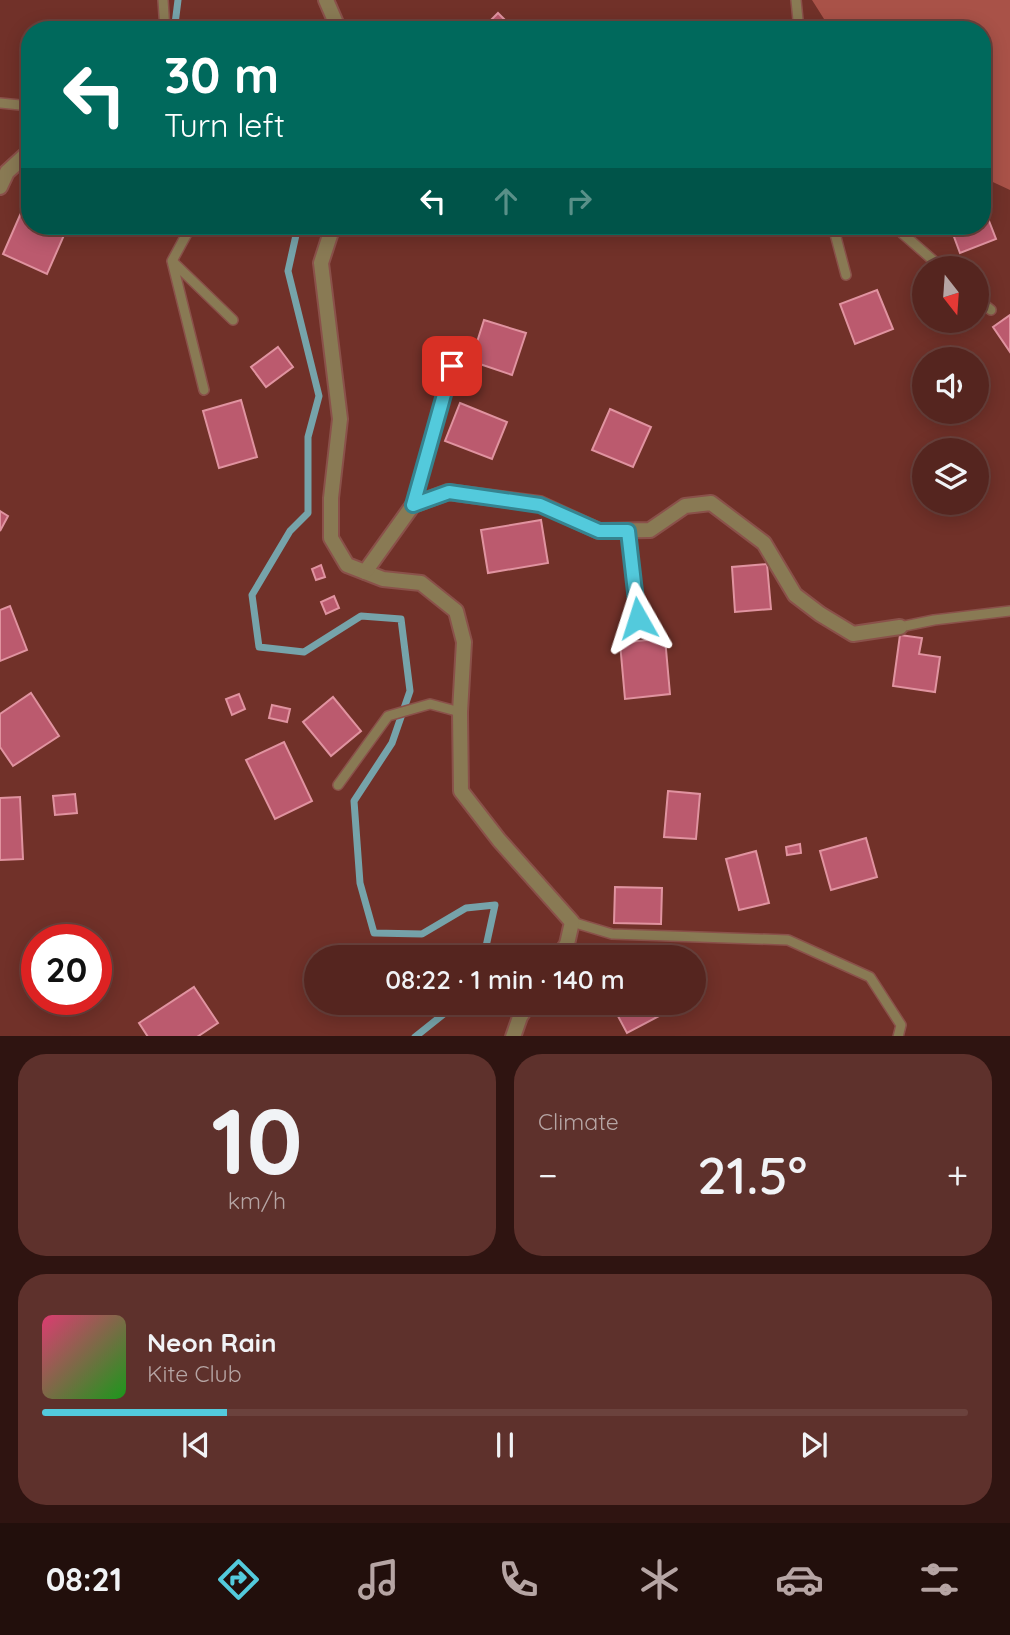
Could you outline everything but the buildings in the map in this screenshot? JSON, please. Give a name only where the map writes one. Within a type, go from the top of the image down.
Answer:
[{"type":"street","points":[[327,0],[336,21]]},
{"type":"street","points":[[0,187],[7,172],[21,159]]},
{"type":"street","points":[[330,235],[321,263],[340,419],[331,498],[331,538],[347,565],[383,579],[422,583],[456,611],[464,642],[460,712],[461,791],[499,840],[572,922],[565,945]]},
{"type":"street","points":[[365,572],[413,505],[449,492],[540,505],[599,531],[650,530],[685,506],[711,503],[764,543],[795,595],[820,614],[853,634],[900,628]]},
{"type":"street","points":[[513,1036],[521,1015]]},
{"type":"lane","points":[[163,0],[164,21]]},
{"type":"lane","points":[[796,0],[798,21]]},
{"type":"lane","points":[[0,103],[21,105]]},
{"type":"lane","points":[[186,235],[172,261],[204,390]]},
{"type":"lane","points":[[835,235],[846,275]]},
{"type":"lane","points":[[904,235],[928,256]]},
{"type":"lane","points":[[172,261],[233,320]]},
{"type":"lane","points":[[413,505],[452,366]]},
{"type":"lane","points":[[628,531],[638,618]]},
{"type":"lane","points":[[900,628],[934,620],[1010,611]]},
{"type":"lane","points":[[338,785],[388,716],[430,704],[460,712]]},
{"type":"lane","points":[[572,922],[612,934],[788,940],[870,977],[901,1025],[898,1036]]},
{"type":"shaded area","points":[[812,0],[1010,0],[1010,190],[991,181],[991,21],[825,21]]},
{"type":"waterway","points":[[175,21],[178,0]]},
{"type":"waterway","points":[[296,235],[288,271],[319,396],[308,437],[308,513],[290,531],[252,595],[259,647],[304,652],[361,616],[401,619],[410,691],[392,743],[354,801],[360,883],[374,933],[422,934],[466,908],[495,905],[486,945]]},
{"type":"waterway","points":[[416,1036],[442,1015]]},
{"type":"route","points":[[452,366],[413,505],[449,492],[540,505],[599,531],[628,531],[638,618]]}]
